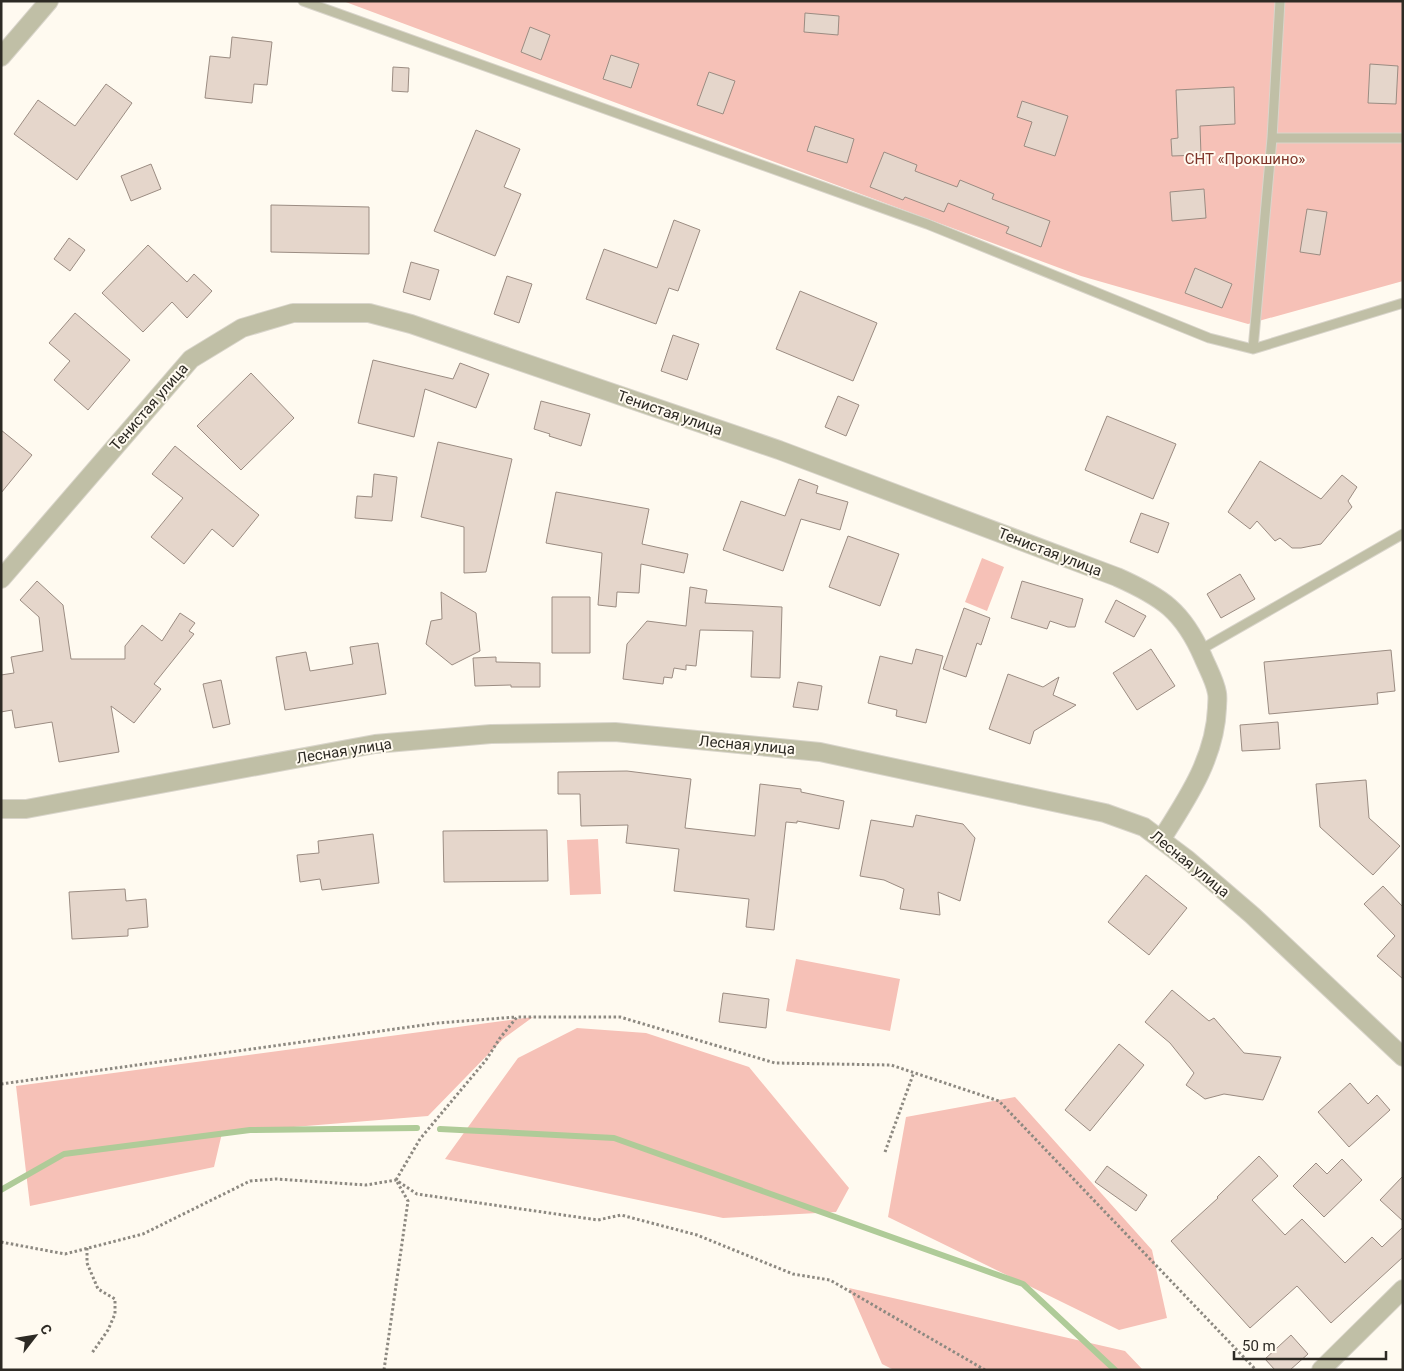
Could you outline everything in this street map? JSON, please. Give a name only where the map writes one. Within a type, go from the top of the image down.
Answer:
[{"type":"street","points":[[1,57],[49,1]]},
{"type":"street","name":"Тенистая улица","points":[[1,579],[191,359],[242,328],[293,313],[368,313],[411,324],[779,450],[1117,577],[1149,592],[1176,613],[1192,635],[1200,650],[1217,694],[1216,726],[1202,771],[1161,840]]},
{"type":"street","name":"Лесная улица","points":[[1,809],[26,809],[375,744],[491,734],[614,732],[820,752],[1105,812],[1144,827],[1188,860],[1252,915],[1403,1057]]},
{"type":"street","points":[[1321,1370],[1403,1289]]},
{"type":"lane","points":[[303,1],[927,224],[1209,338],[1252,349],[1403,303]]},
{"type":"lane","points":[[1252,349],[1272,138],[1280,1]]},
{"type":"lane","points":[[1272,138],[1403,138]]},
{"type":"lane","points":[[1200,650],[1403,534]]},
{"type":"path","points":[[396,1180],[420,1139],[486,1060],[500,1038],[517,1017]]},
{"type":"path","points":[[1,1084],[428,1025],[517,1017],[620,1017],[775,1063],[891,1065],[1000,1100],[1256,1370]]},
{"type":"path","points":[[885,1152],[914,1072]]},
{"type":"path","points":[[1,1242],[65,1254],[143,1234],[250,1181],[276,1179],[366,1185],[396,1180],[417,1194],[598,1220],[621,1215],[697,1235],[793,1274],[830,1280],[984,1370]]},
{"type":"path","points":[[384,1370],[408,1201],[396,1180]]},
{"type":"path","points":[[87,1248],[86,1263],[98,1289],[114,1298],[115,1314],[108,1330],[92,1353]]},
{"type":"green space","name":"СНТ «Прокшино»","points":[[343,1],[1403,1],[1403,281],[1248,324],[1081,276]]},
{"type":"green space","points":[[982,558],[1004,567],[987,611],[965,602]]},
{"type":"green space","points":[[598,839],[601,894],[570,895],[567,840]]},
{"type":"green space","points":[[796,959],[900,979],[890,1031],[786,1011]]},
{"type":"green space","points":[[533,1017],[503,1039],[428,1116],[222,1133],[214,1167],[30,1206],[16,1086]]},
{"type":"green space","points":[[577,1028],[646,1033],[749,1067],[849,1188],[836,1212],[723,1218],[445,1159],[518,1058]]},
{"type":"green space","points":[[1015,1097],[1152,1250],[1167,1318],[1119,1330],[888,1217],[906,1117]]},
{"type":"green space","points":[[849,1288],[1125,1351],[1143,1370],[894,1370],[882,1364]]},
{"type":"building","points":[[805,13],[839,16],[838,35],[804,32]]},
{"type":"building","points":[[530,27],[550,35],[541,60],[521,52]]},
{"type":"building","points":[[232,37],[272,42],[267,85],[254,84],[252,103],[205,98],[210,56],[230,58]]},
{"type":"building","points":[[611,55],[639,64],[631,88],[603,79]]},
{"type":"building","points":[[1370,64],[1398,66],[1396,104],[1368,103]]},
{"type":"building","points":[[393,67],[409,68],[408,92],[392,91]]},
{"type":"building","points":[[709,72],[735,81],[723,114],[697,105]]},
{"type":"building","points":[[106,84],[132,103],[77,180],[14,134],[38,100],[75,126]]},
{"type":"building","points":[[1234,87],[1235,124],[1200,126],[1201,155],[1172,156],[1171,139],[1178,138],[1176,90]]},
{"type":"building","points":[[1022,101],[1068,116],[1055,156],[1024,146],[1032,122],[1017,117]]},
{"type":"building","points":[[815,126],[854,139],[847,163],[807,151]]},
{"type":"building","points":[[476,130],[520,149],[504,187],[521,194],[495,256],[434,231]]},
{"type":"building","points":[[884,152],[917,165],[915,171],[957,187],[960,180],[994,194],[992,199],[1050,221],[1041,247],[1006,233],[1009,227],[948,203],[944,212],[905,197],[903,200],[870,187]]},
{"type":"building","points":[[151,164],[161,189],[131,201],[121,176]]},
{"type":"building","points":[[1204,189],[1206,218],[1172,221],[1170,192]]},
{"type":"building","points":[[271,205],[369,207],[369,254],[271,252]]},
{"type":"building","points":[[1307,209],[1327,212],[1320,255],[1300,252]]},
{"type":"building","points":[[674,220],[700,230],[678,291],[669,288],[656,324],[586,299],[604,249],[657,268]]},
{"type":"building","points":[[69,238],[85,250],[70,271],[54,259]]},
{"type":"building","points":[[148,245],[187,282],[194,274],[212,291],[187,318],[172,302],[143,332],[102,293]]},
{"type":"building","points":[[411,262],[439,270],[430,300],[403,292]]},
{"type":"building","points":[[1195,268],[1232,284],[1222,308],[1185,293]]},
{"type":"building","points":[[507,276],[532,284],[519,323],[494,314]]},
{"type":"building","points":[[800,291],[877,323],[853,381],[776,349]]},
{"type":"building","points":[[75,313],[130,360],[88,410],[54,380],[70,361],[49,343]]},
{"type":"building","points":[[673,335],[699,344],[687,380],[661,371]]},
{"type":"building","points":[[373,360],[453,379],[460,363],[489,374],[476,408],[425,389],[414,437],[358,423]]},
{"type":"building","points":[[251,373],[294,418],[241,470],[197,426]]},
{"type":"building","points":[[838,396],[859,405],[846,436],[825,427]]},
{"type":"building","points":[[541,401],[590,414],[581,446],[534,429]]},
{"type":"building","points":[[1107,416],[1176,444],[1153,499],[1085,470]]},
{"type":"building","points":[[1,430],[32,455],[1,493]]},
{"type":"building","points":[[438,442],[512,459],[486,572],[464,573],[464,527],[421,517]]},
{"type":"building","points":[[175,446],[259,515],[233,547],[212,529],[184,564],[151,537],[183,498],[152,474]]},
{"type":"building","points":[[1260,461],[1321,499],[1342,475],[1357,487],[1348,501],[1352,507],[1321,544],[1292,548],[1280,538],[1275,541],[1257,521],[1250,529],[1228,512]]},
{"type":"building","points":[[374,474],[397,477],[392,521],[355,518],[357,496],[372,497]]},
{"type":"building","points":[[799,479],[818,486],[816,493],[848,502],[840,530],[801,519],[783,571],[723,550],[741,501],[785,516]]},
{"type":"building","points":[[556,492],[649,509],[642,544],[688,554],[684,573],[641,564],[639,593],[617,592],[616,607],[598,605],[602,553],[546,543]]},
{"type":"building","points":[[1141,513],[1169,523],[1158,553],[1130,542]]},
{"type":"building","points":[[848,536],[899,554],[880,606],[829,587]]},
{"type":"building","points":[[1240,574],[1255,599],[1221,618],[1207,594]]},
{"type":"building","points":[[37,581],[63,605],[71,659],[125,659],[125,646],[142,625],[162,641],[180,613],[195,623],[189,631],[194,634],[154,684],[161,689],[134,723],[111,706],[119,752],[59,762],[52,722],[15,728],[12,710],[1,712],[1,675],[14,673],[11,657],[43,651],[39,617],[20,600]]},
{"type":"building","points":[[1022,581],[1083,599],[1075,627],[1068,627],[1050,621],[1047,629],[1011,618]]},
{"type":"building","points":[[690,587],[707,590],[705,603],[782,607],[780,678],[751,677],[753,631],[700,630],[696,666],[686,665],[686,670],[674,668],[672,678],[664,677],[663,684],[623,679],[627,644],[647,621],[686,626]]},
{"type":"building","points":[[441,592],[476,613],[480,651],[452,665],[426,644],[431,621],[442,619]]},
{"type":"building","points":[[552,597],[590,597],[590,653],[552,653]]},
{"type":"building","points":[[1116,600],[1146,616],[1134,637],[1105,622]]},
{"type":"building","points":[[964,608],[990,618],[981,645],[977,643],[966,677],[943,669]]},
{"type":"building","points":[[378,643],[386,694],[285,710],[276,657],[306,652],[310,671],[353,664],[350,647]]},
{"type":"building","points":[[916,649],[943,656],[926,723],[896,716],[897,710],[868,703],[880,656],[912,664]]},
{"type":"building","points":[[1151,649],[1175,686],[1137,710],[1113,673]]},
{"type":"building","points":[[1391,650],[1395,691],[1377,693],[1378,704],[1269,714],[1264,662]]},
{"type":"building","points":[[496,657],[496,662],[540,663],[540,687],[511,687],[511,685],[475,686],[473,658]]},
{"type":"building","points":[[1008,674],[1043,687],[1059,677],[1053,695],[1076,705],[1034,731],[1030,744],[989,729]]},
{"type":"building","points":[[221,680],[230,724],[213,728],[203,684]]},
{"type":"building","points":[[798,682],[822,686],[818,710],[793,707]]},
{"type":"building","points":[[1278,722],[1280,749],[1242,751],[1240,725]]},
{"type":"building","points":[[627,771],[691,779],[685,828],[755,836],[760,784],[801,789],[801,792],[844,801],[839,829],[797,821],[797,823],[786,822],[774,930],[746,927],[749,899],[674,891],[679,849],[626,843],[628,825],[581,826],[580,794],[558,794],[558,772]]},
{"type":"building","points":[[1366,780],[1369,818],[1400,846],[1373,875],[1320,827],[1316,784]]},
{"type":"building","points":[[916,815],[963,824],[975,838],[960,901],[938,892],[940,915],[900,909],[904,889],[884,880],[860,876],[871,820],[913,827]]},
{"type":"building","points":[[547,830],[548,881],[444,882],[443,831]]},
{"type":"building","points":[[373,834],[379,883],[322,890],[320,879],[300,882],[297,855],[319,853],[318,841]]},
{"type":"building","points":[[1146,875],[1187,908],[1149,955],[1108,922]]},
{"type":"building","points":[[1383,886],[1403,907],[1403,979],[1377,956],[1395,936],[1364,904]]},
{"type":"building","points":[[125,889],[126,901],[146,899],[148,927],[128,929],[128,936],[72,939],[69,892]]},
{"type":"building","points":[[1172,990],[1209,1021],[1214,1018],[1244,1053],[1281,1057],[1263,1100],[1224,1094],[1205,1099],[1186,1085],[1194,1073],[1170,1043],[1145,1022]]},
{"type":"building","points":[[723,993],[769,999],[766,1028],[719,1022]]},
{"type":"building","points":[[1119,1044],[1144,1065],[1090,1131],[1065,1110]]},
{"type":"building","points":[[1350,1083],[1368,1104],[1377,1095],[1390,1110],[1349,1147],[1318,1112]]},
{"type":"building","points":[[1259,1156],[1278,1176],[1252,1200],[1285,1235],[1302,1219],[1345,1263],[1372,1237],[1382,1247],[1403,1227],[1403,1257],[1331,1323],[1297,1286],[1250,1328],[1171,1241],[1218,1198]]},
{"type":"building","points":[[1342,1159],[1362,1180],[1324,1217],[1293,1186],[1316,1163],[1327,1174]]},
{"type":"building","points":[[1107,1166],[1147,1195],[1136,1211],[1095,1182]]},
{"type":"building","points":[[1403,1176],[1403,1221],[1380,1200]]},
{"type":"building","points":[[1291,1335],[1308,1354],[1290,1370],[1275,1370],[1265,1359]]},
{"type":"waterway","points":[[1,1190],[64,1154],[250,1130],[417,1128]]},
{"type":"waterway","points":[[440,1129],[614,1138],[1023,1284],[1115,1370]]}]
